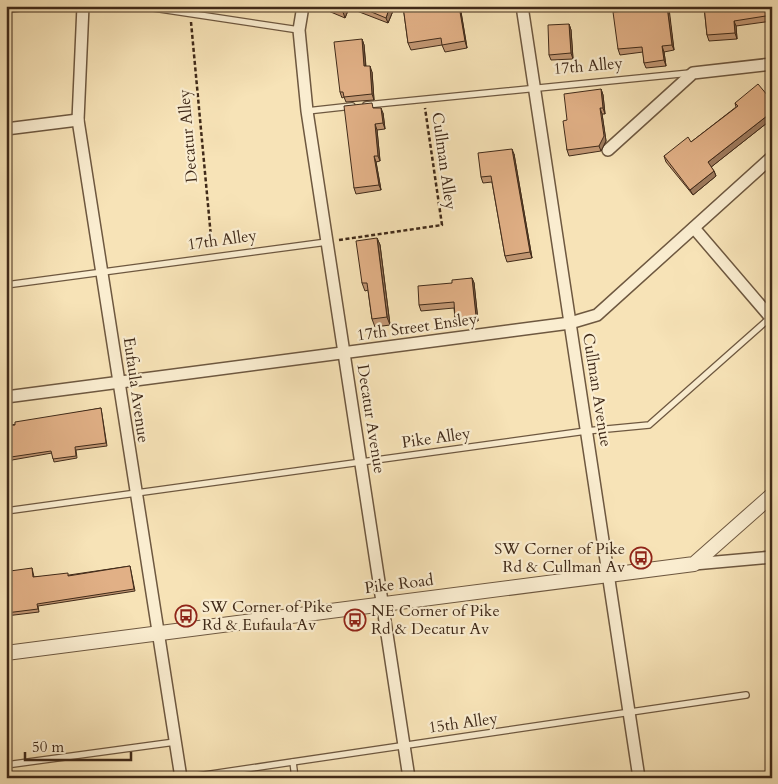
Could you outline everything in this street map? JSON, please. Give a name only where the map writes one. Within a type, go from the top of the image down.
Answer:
[{"type":"street","name":"Eufaula Avenue","points":[[82,6],[78,120],[135,493],[182,778]]},
{"type":"street","name":"Decatur Avenue","points":[[302,6],[299,30],[307,111],[410,778]]},
{"type":"street","name":"Cullman Avenue","points":[[522,6],[639,778]]},
{"type":"street","name":"17th Alley","points":[[692,73],[772,64]]},
{"type":"street","points":[[608,150],[692,73]]},
{"type":"street","points":[[6,130],[78,120]]},
{"type":"street","name":"17th Street Ensley","points":[[6,397],[570,323],[597,315],[772,157]]},
{"type":"street","points":[[694,228],[771,318]]},
{"type":"street","points":[[694,564],[772,494]]},
{"type":"street","points":[[694,564],[772,557]]},
{"type":"street","name":"Pike Road","points":[[6,653],[694,564]]},
{"type":"lane","points":[[6,10],[33,6]]},
{"type":"lane","points":[[140,6],[190,12],[299,30]]},
{"type":"lane","name":"17th Alley","points":[[307,111],[692,73]]},
{"type":"lane","name":"17th Alley","points":[[6,285],[327,242]]},
{"type":"lane","name":"Pike Alley","points":[[6,510],[586,431],[648,425],[771,318]]},
{"type":"lane","name":"15th Alley","points":[[182,778],[746,695]]},
{"type":"lane","points":[[6,765],[175,742]]},
{"type":"lane","points":[[293,762],[295,778]]},
{"type":"path","name":"Decatur Alley","points":[[190,12],[213,257]]},
{"type":"path","name":"Cullman Alley","points":[[327,242],[442,226],[424,99]]},
{"type":"building","points":[[328,6],[346,6],[343,12]]},
{"type":"building","points":[[357,6],[390,6],[386,18]]},
{"type":"building","points":[[403,6],[424,6],[425,11],[459,6],[465,41],[442,45],[441,38],[408,43]]},
{"type":"building","points":[[637,6],[667,6],[672,45],[662,46],[664,60],[644,63],[642,47],[618,49],[613,12],[637,10]]},
{"type":"building","points":[[704,6],[772,6],[772,15],[734,21],[735,33],[707,35]]},
{"type":"building","points":[[569,24],[571,53],[549,55],[548,25]]},
{"type":"building","points":[[362,39],[364,66],[370,66],[372,94],[344,97],[343,92],[340,92],[334,42]]},
{"type":"building","points":[[758,84],[768,96],[772,93],[772,112],[708,162],[714,171],[690,190],[664,156],[688,137],[691,142],[738,106],[735,103]]},
{"type":"building","points":[[601,89],[603,108],[600,108],[604,136],[599,146],[567,150],[563,121],[567,120],[564,94]]},
{"type":"building","points":[[372,103],[373,108],[381,108],[383,123],[375,124],[378,156],[374,156],[379,185],[354,188],[344,106]]},
{"type":"building","points":[[512,149],[530,252],[505,256],[491,176],[481,177],[478,153]]},
{"type":"building","points":[[377,238],[387,317],[372,319],[367,283],[362,283],[356,241]]},
{"type":"building","points":[[472,278],[476,316],[455,318],[454,302],[419,305],[418,286],[452,283],[452,280]]},
{"type":"building","points":[[101,408],[106,443],[75,447],[76,456],[53,459],[51,451],[6,459],[6,426],[15,425],[15,422]]},
{"type":"building","points":[[130,566],[134,589],[37,604],[38,609],[6,613],[6,578],[10,578],[10,571],[32,568],[33,577],[68,573],[68,576]]},
{"type":"place","name":"SW Corner of Pike Rd & Cullman Av","points":[[641,558]]},
{"type":"place","name":"SW Corner of Pike Rd & Eufaula Av","points":[[186,616]]},
{"type":"place","name":"NE Corner of Pike Rd & Decatur Av","points":[[355,620]]}]
